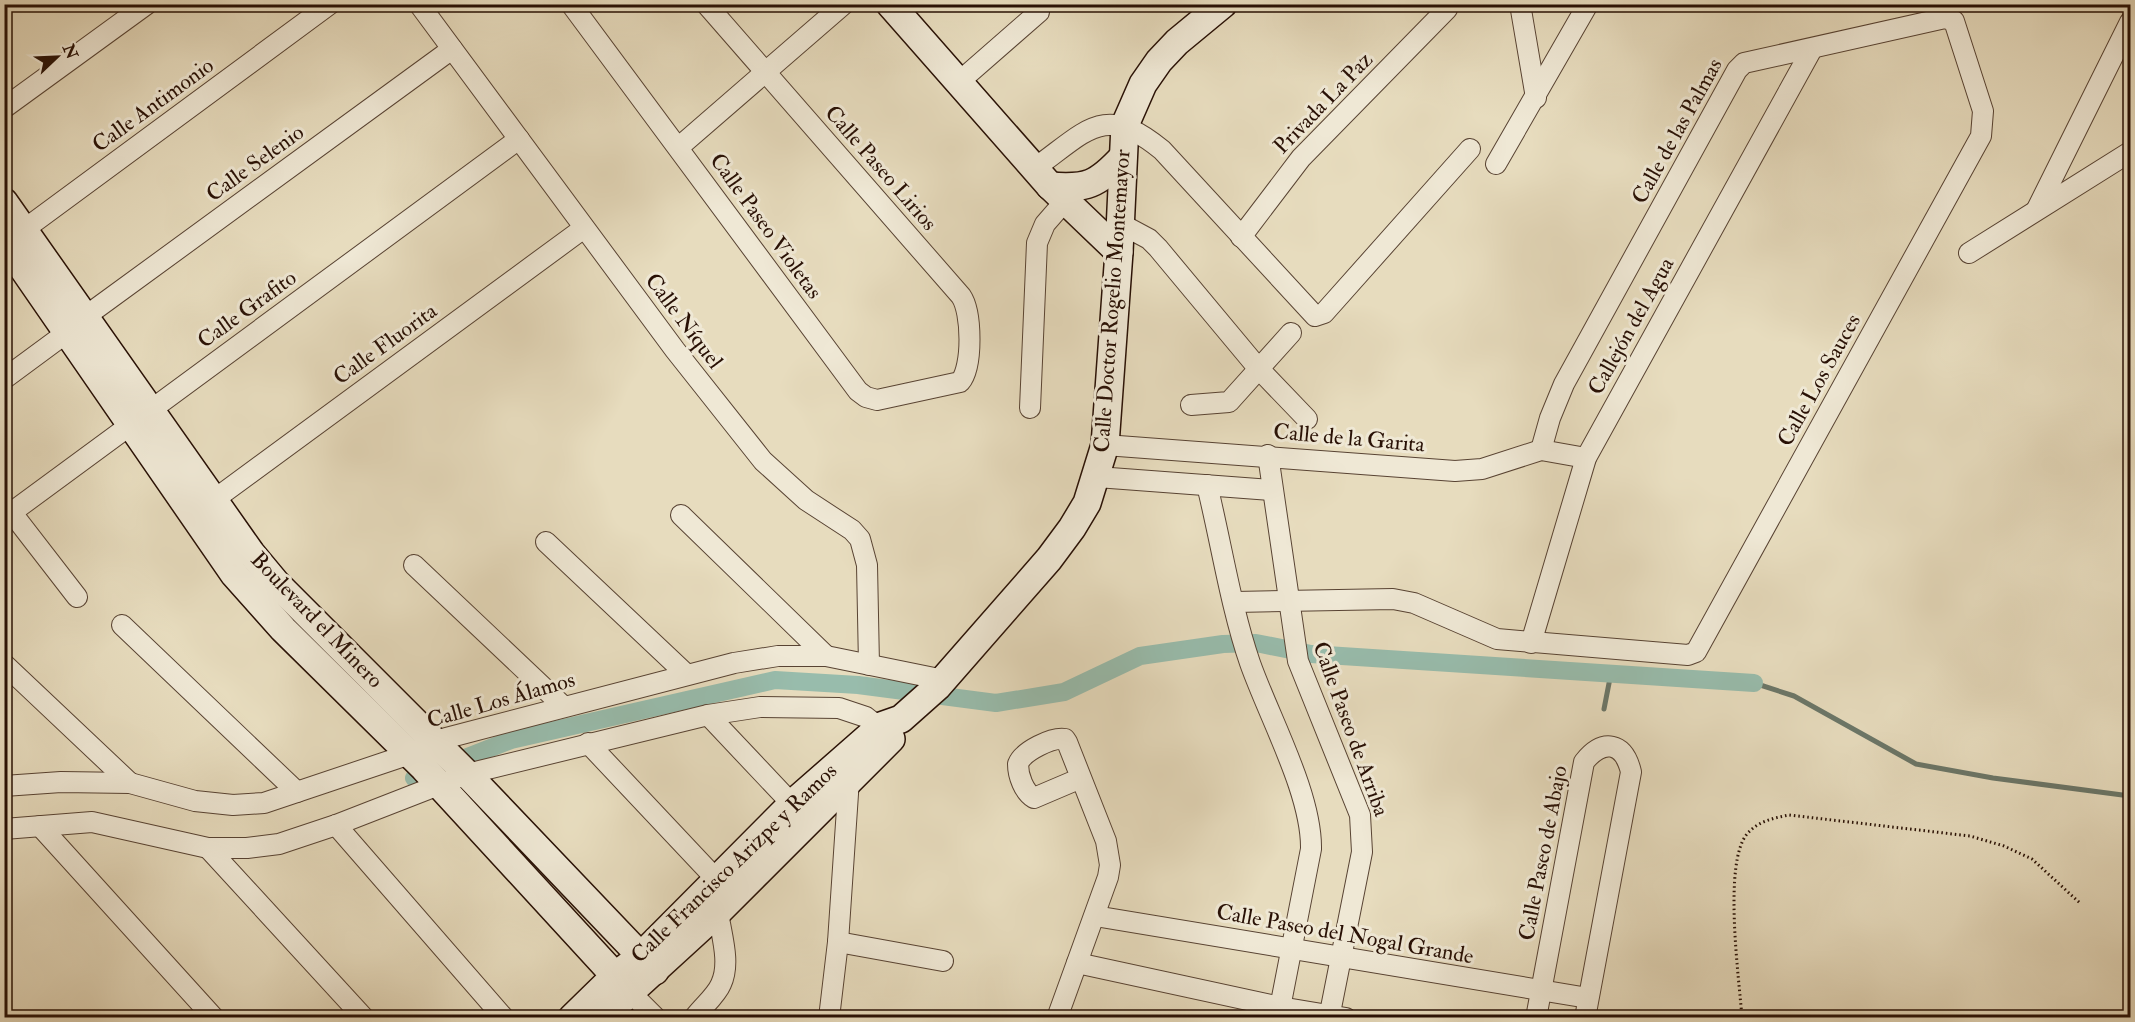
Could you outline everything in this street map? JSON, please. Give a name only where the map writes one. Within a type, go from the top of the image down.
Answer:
[{"type":"street","points":[[4,108],[147,4]]},
{"type":"street","name":"Calle Antimonio","points":[[10,239],[330,4]]},
{"type":"street","name":"Calle Níquel","points":[[419,4],[675,350],[763,461],[806,500],[852,530],[860,539],[867,565],[869,665]]},
{"type":"street","name":"Calle Paseo Violetas","points":[[572,4],[858,391],[877,400],[960,382]]},
{"type":"street","name":"Calle Paseo Lirios","points":[[706,4],[965,303],[969,317],[966,373],[960,382]]},
{"type":"street","points":[[679,147],[844,4]]},
{"type":"street","points":[[890,4],[1050,185],[1119,252],[1153,243]]},
{"type":"street","name":"Calle Doctor Rogelio Montemayor","points":[[940,684],[1049,559],[1087,503],[1097,477],[1105,445],[1121,224],[1125,125],[1137,94],[1159,62],[1193,28],[1223,4]]},
{"type":"street","points":[[1520,4],[1536,98]]},
{"type":"street","points":[[1496,164],[1588,4]]},
{"type":"street","name":"Privada La Paz","points":[[1241,237],[1301,158],[1448,9]]},
{"type":"street","points":[[960,81],[1038,12]]},
{"type":"street","name":"Calle de las Palmas","points":[[1541,450],[1550,418],[1564,384],[1737,70],[1751,59],[1812,49],[1949,18],[1958,26],[1983,111],[1984,125]]},
{"type":"street","points":[[2037,210],[2130,22]]},
{"type":"street","name":"Callejón del Agua","points":[[1531,643],[1586,458],[1812,49]]},
{"type":"street","name":"Calle Selenio","points":[[4,379],[452,50]]},
{"type":"street","points":[[1030,408],[1037,243],[1045,224],[1050,185],[1094,128],[1106,124],[1125,125],[1141,133],[1162,150],[1315,316],[1324,312],[1470,148]]},
{"type":"street","name":"Calle Los Sauces","points":[[1531,643],[1692,654],[1710,627],[1975,147],[1984,125]]},
{"type":"street","name":"Calle Grafito","points":[[8,515],[519,139]]},
{"type":"street","points":[[1970,253],[2130,152]]},
{"type":"street","points":[[1050,185],[1085,187],[1095,183],[1123,157]]},
{"type":"street","name":"Boulevard el Minero","points":[[4,202],[10,239],[77,324],[142,416],[215,499],[251,553],[276,583],[452,759],[648,963]]},
{"type":"street","points":[[1121,224],[1153,243],[1258,369],[1307,419]]},
{"type":"street","name":"Calle Fluorita","points":[[215,499],[584,228]]},
{"type":"street","points":[[1191,405],[1229,402],[1291,333]]},
{"type":"street","name":"Boulevard el Minero","points":[[142,416],[215,549],[240,581],[283,629],[426,771],[622,984]]},
{"type":"street","name":"Calle de la Garita","points":[[1105,445],[1268,455],[1455,471],[1482,469],[1541,450],[1586,458]]},
{"type":"street","name":"Calle Paseo de Arriba","points":[[1268,455],[1271,490],[1298,661],[1360,814],[1362,852],[1339,958],[1334,1016]]},
{"type":"street","points":[[1097,477],[1271,490]]},
{"type":"street","points":[[1207,485],[1241,633],[1301,795],[1311,830],[1311,849],[1279,1012]]},
{"type":"street","points":[[8,515],[77,597]]},
{"type":"street","points":[[681,515],[826,656]]},
{"type":"street","points":[[546,542],[686,674]]},
{"type":"street","points":[[414,565],[563,706]]},
{"type":"street","points":[[1235,602],[1393,599],[1414,603],[1497,639],[1531,643]]},
{"type":"street","points":[[122,625],[297,792]]},
{"type":"street","name":"Calle Los Álamos","points":[[4,829],[75,822],[113,824],[208,848],[247,848],[279,844],[336,825],[426,771],[563,706],[686,674],[778,656],[826,656],[940,684]]},
{"type":"street","points":[[4,664],[130,783]]},
{"type":"street","name":"Calle Francisco Arizpe y Ramos","points":[[648,963],[717,880],[792,804],[898,722],[940,684]]},
{"type":"street","name":"Calle Los Álamos","points":[[4,786],[62,782],[130,783],[195,801],[233,806],[264,803],[297,792],[426,771],[452,759],[588,743],[708,715],[760,707],[839,708],[898,722]]},
{"type":"street","points":[[708,715],[792,804]]},
{"type":"street","name":"Calle Francisco Arizpe y Ramos","points":[[572,1017],[622,984],[718,912],[849,779],[898,722]]},
{"type":"street","points":[[1057,1017],[1108,877],[1109,853],[1081,778],[1067,742],[1063,738],[1020,758],[1018,770],[1022,782],[1028,794],[1034,798],[1081,778]]},
{"type":"street","points":[[588,743],[717,880]]},
{"type":"street","name":"Calle Paseo de Abajo","points":[[1536,1017],[1539,991],[1584,762],[1592,752],[1601,747],[1613,747],[1622,752],[1628,760],[1631,772],[1587,1008]]},
{"type":"street","points":[[829,1017],[838,942],[849,779]]},
{"type":"street","points":[[336,825],[504,1017]]},
{"type":"street","points":[[40,826],[214,1017]]},
{"type":"street","points":[[208,848],[364,1017]]},
{"type":"street","points":[[694,1017],[721,986],[725,975],[726,963],[718,912]]},
{"type":"street","name":"Calle Paseo del Nogal Grande","points":[[1095,916],[1539,991],[1587,1008]]},
{"type":"street","points":[[838,942],[943,962]]},
{"type":"street","points":[[1077,963],[1279,1012],[1334,1016]]},
{"type":"street","points":[[622,984],[656,1017]]},
{"type":"street","name":"Calle Francisco Arizpe y Ramos","points":[[602,1017],[622,984]]},
{"type":"path","points":[[1742,1017],[1735,862],[1747,835],[1768,820],[1789,815],[1970,836],[2004,846],[2032,859],[2081,904]]},
{"type":"waterway","points":[[414,778],[511,740],[775,680],[858,685],[996,703],[1064,692],[1140,656],[1223,644],[1256,643],[1311,654],[1754,683]]},
{"type":"waterway","points":[[1604,709],[1611,673]]},
{"type":"waterway","points":[[1754,683],[1794,696],[1916,764],[1993,778],[2130,796]]}]
